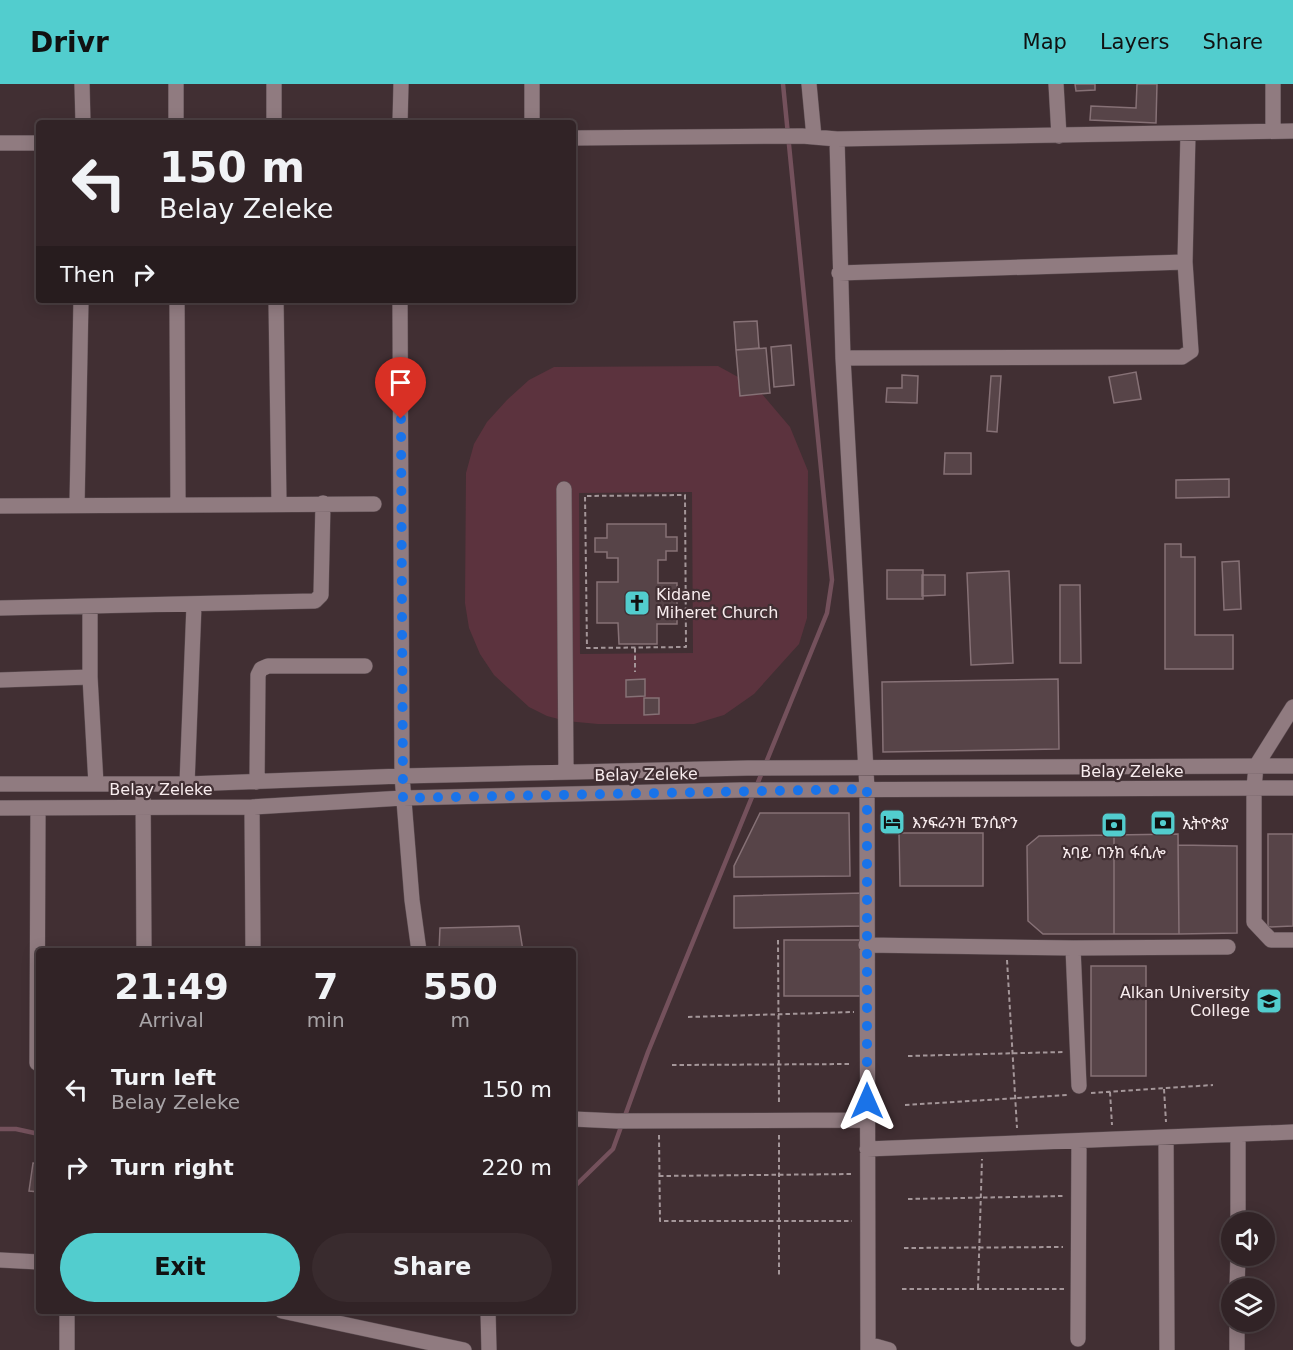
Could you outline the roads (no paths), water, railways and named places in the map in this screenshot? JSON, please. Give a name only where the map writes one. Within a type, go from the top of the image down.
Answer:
[{"type":"street","points":[[82,84],[83,120]]},
{"type":"street","points":[[176,84],[176,120]]},
{"type":"street","points":[[274,84],[274,120]]},
{"type":"street","points":[[400,84],[400,120]]},
{"type":"street","points":[[532,84],[532,120]]},
{"type":"street","points":[[808,136],[809,84]]},
{"type":"street","points":[[1056,84],[1059,136]]},
{"type":"street","points":[[1273,84],[1273,131]]},
{"type":"street","points":[[576,138],[808,136],[837,139],[1293,131]]},
{"type":"street","points":[[843,358],[1182,357],[1191,351],[1185,262],[1188,134]]},
{"type":"street","points":[[837,139],[839,273],[867,789],[868,1347],[889,1350]]},
{"type":"street","points":[[0,143],[36,143]]},
{"type":"street","points":[[839,273],[1185,262]]},
{"type":"street","points":[[77,505],[81,303]]},
{"type":"street","points":[[177,303],[178,504]]},
{"type":"street","points":[[276,303],[279,504]]},
{"type":"street","points":[[400,303],[402,776],[412,900],[419,948]]},
{"type":"street","points":[[564,489],[566,772]]},
{"type":"street","points":[[0,608],[315,601],[321,595],[323,503]]},
{"type":"street","points":[[0,506],[374,504]]},
{"type":"street","points":[[188,784],[194,605]]},
{"type":"street","points":[[90,607],[90,677],[96,784]]},
{"type":"street","points":[[257,782],[258,675],[261,669],[268,666],[365,666]]},
{"type":"street","points":[[0,680],[90,677]]},
{"type":"street","points":[[1293,707],[1256,766],[1254,788],[1254,922],[1271,940],[1293,940]]},
{"type":"street","name":"Belay Zeleke","points":[[0,784],[188,784],[402,776],[747,768],[1293,766]]},
{"type":"street","points":[[143,784],[144,948]]},
{"type":"street","name":"Belay Zeleke","points":[[0,808],[252,807],[403,798],[740,790],[1293,788]]},
{"type":"street","points":[[252,807],[253,948]]},
{"type":"street","points":[[37,948],[38,809]]},
{"type":"street","points":[[866,945],[1074,948],[1228,947]]},
{"type":"street","points":[[1074,948],[1080,1091]]},
{"type":"street","points":[[576,1119],[867,1120]]},
{"type":"street","points":[[867,1149],[1293,1132]]},
{"type":"street","points":[[1238,1134],[1238,1212]]},
{"type":"street","points":[[1166,1137],[1167,1350]]},
{"type":"street","points":[[1078,1339],[1079,1141]]},
{"type":"street","points":[[0,1260],[36,1262]]},
{"type":"street","points":[[67,1350],[68,1314]]},
{"type":"street","points":[[296,1314],[464,1350]]},
{"type":"street","points":[[488,1314],[489,1350]]},
{"type":"street","points":[[1237,1332],[1237,1350]]},
{"type":"waterway","points":[[576,1185],[613,1149],[648,1052],[827,613],[832,580],[783,84]]},
{"type":"waterway","points":[[0,1129],[16,1129],[36,1133]]},
{"type":"place","name":"Kidane Miheret Church","points":[[637,603]]},
{"type":"place","name":"እንፍራንዝ ፔንሲዮን","points":[[892,822]]},
{"type":"place","name":"ኢትዮጵያ","points":[[1163,823]]},
{"type":"place","name":"አባይ ባንክ ፋሲሎ","points":[[1114,825]]},
{"type":"place","name":"Alkan University College","points":[[1269,1001]]}]
